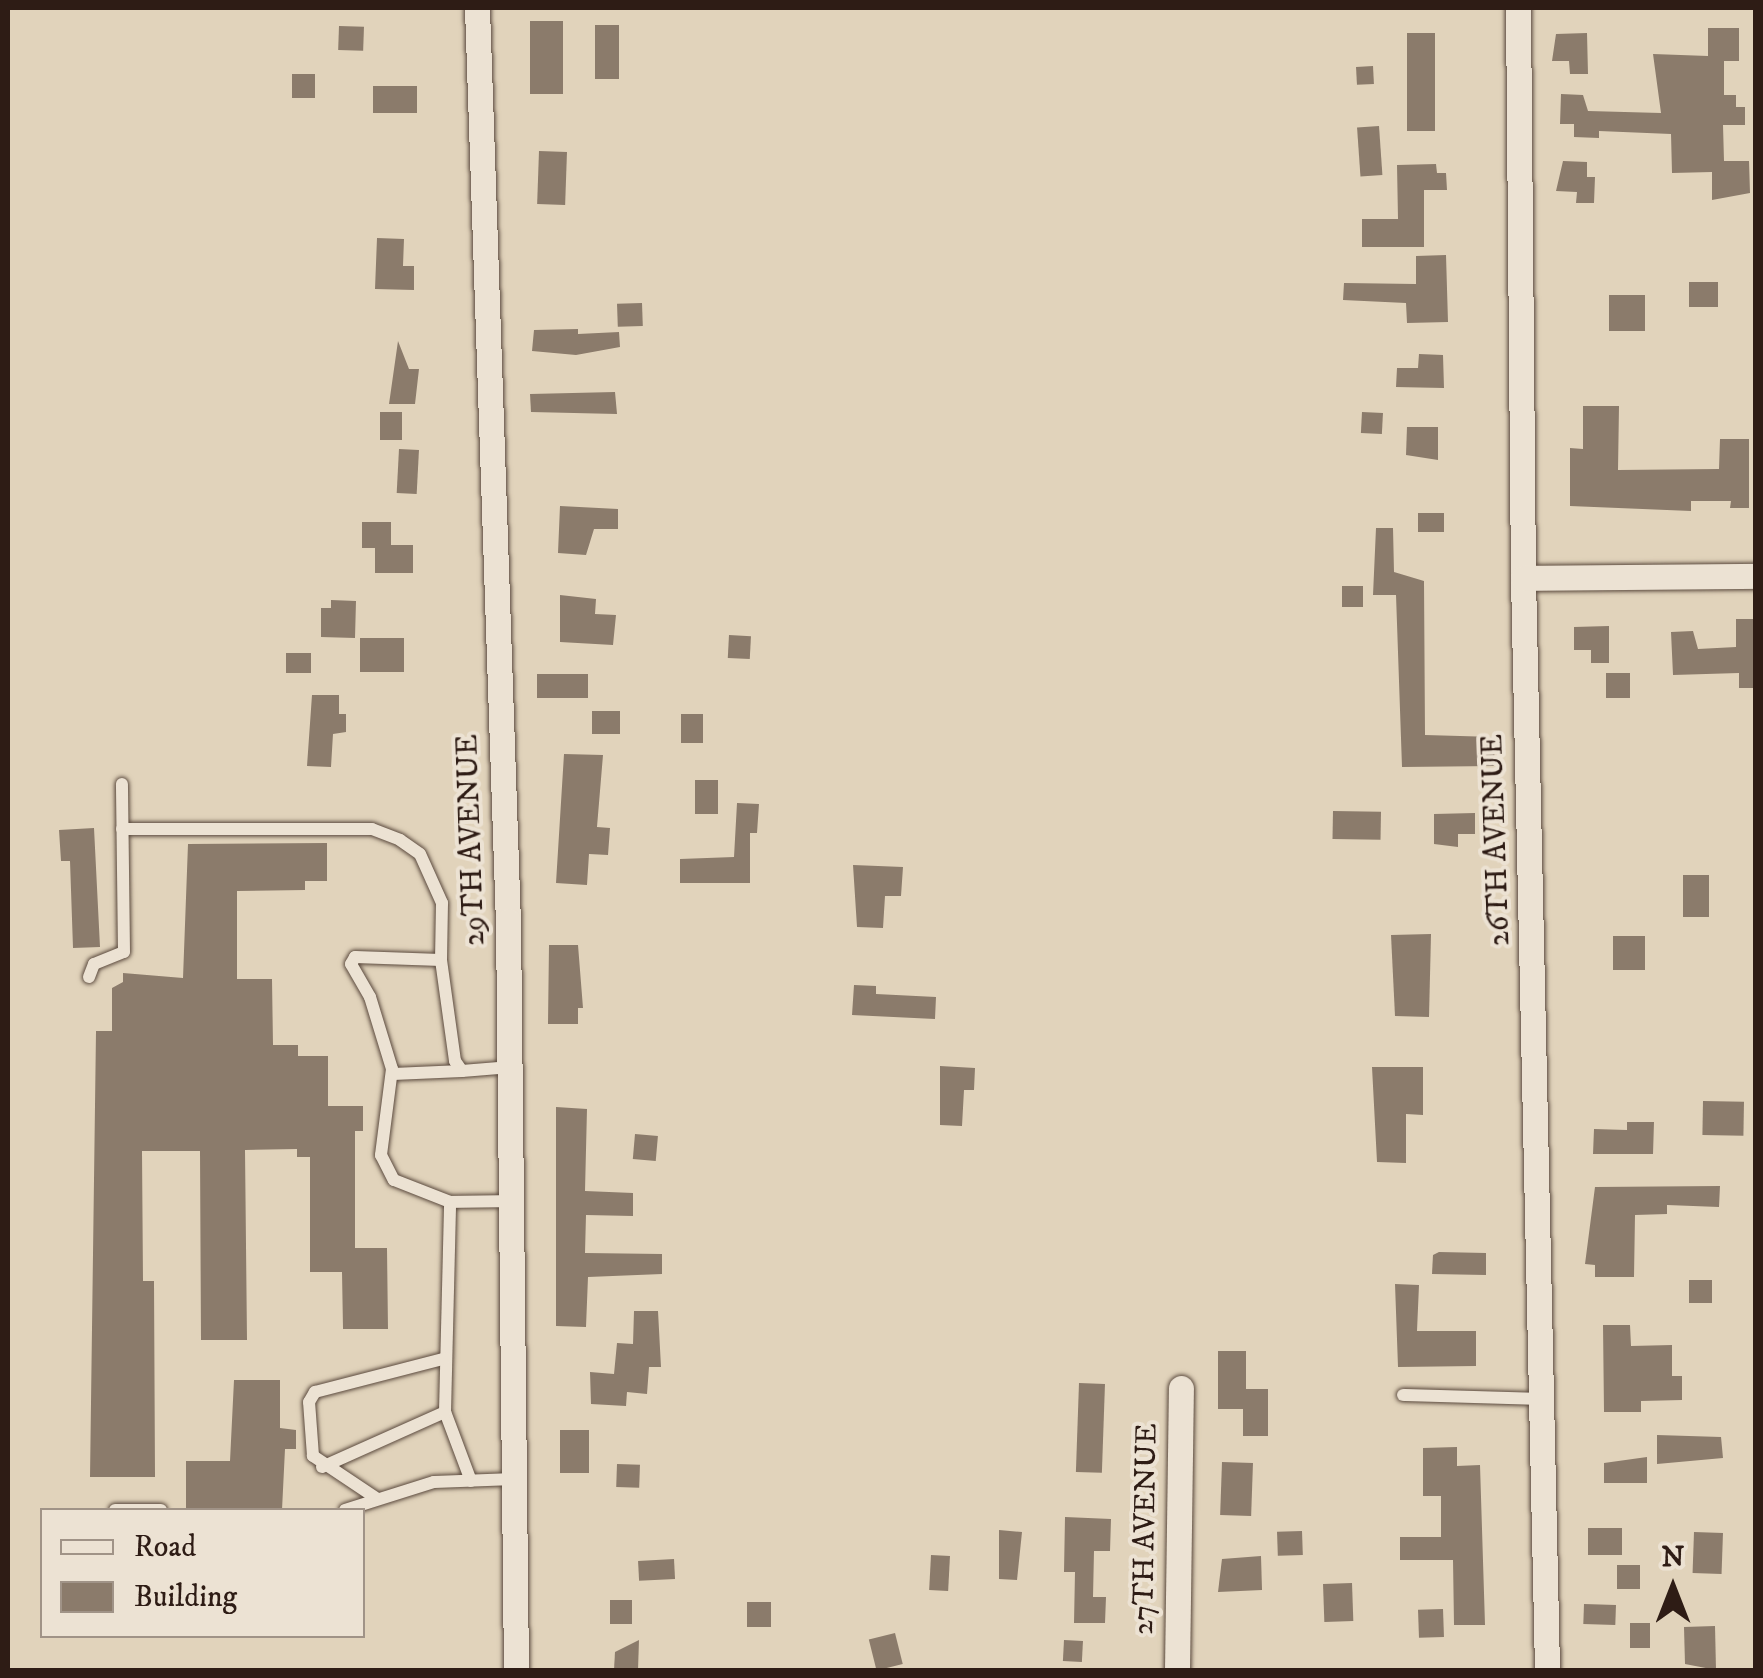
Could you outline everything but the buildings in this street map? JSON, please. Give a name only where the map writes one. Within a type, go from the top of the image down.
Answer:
[{"type":"street","name":"29TH AVENUE","points":[[477,8],[511,1067],[516,1670]]},
{"type":"street","name":"26TH AVENUE","points":[[1518,8],[1522,578],[1545,1398],[1547,1670]]},
{"type":"street","points":[[1522,578],[1756,576]]},
{"type":"street","name":"27TH AVENUE","points":[[1178,1670],[1180,1388]]},
{"type":"lane","points":[[89,976],[94,964],[124,952],[122,784]]},
{"type":"lane","points":[[122,830],[372,830],[400,840],[420,854],[442,903],[441,960],[454,1061],[462,1071]]},
{"type":"lane","points":[[441,960],[356,957],[351,967],[370,997],[393,1074],[380,1126],[381,1155],[394,1180],[432,1201],[511,1201]]},
{"type":"lane","points":[[393,1074],[511,1067]]},
{"type":"lane","points":[[450,1202],[445,1412],[471,1480]]},
{"type":"lane","points":[[376,1498],[322,1467],[313,1456],[309,1402],[315,1392],[446,1358]]},
{"type":"lane","points":[[1403,1396],[1545,1398]]},
{"type":"lane","points":[[322,1467],[445,1412]]},
{"type":"lane","points":[[350,1508],[434,1482],[514,1479]]}]
